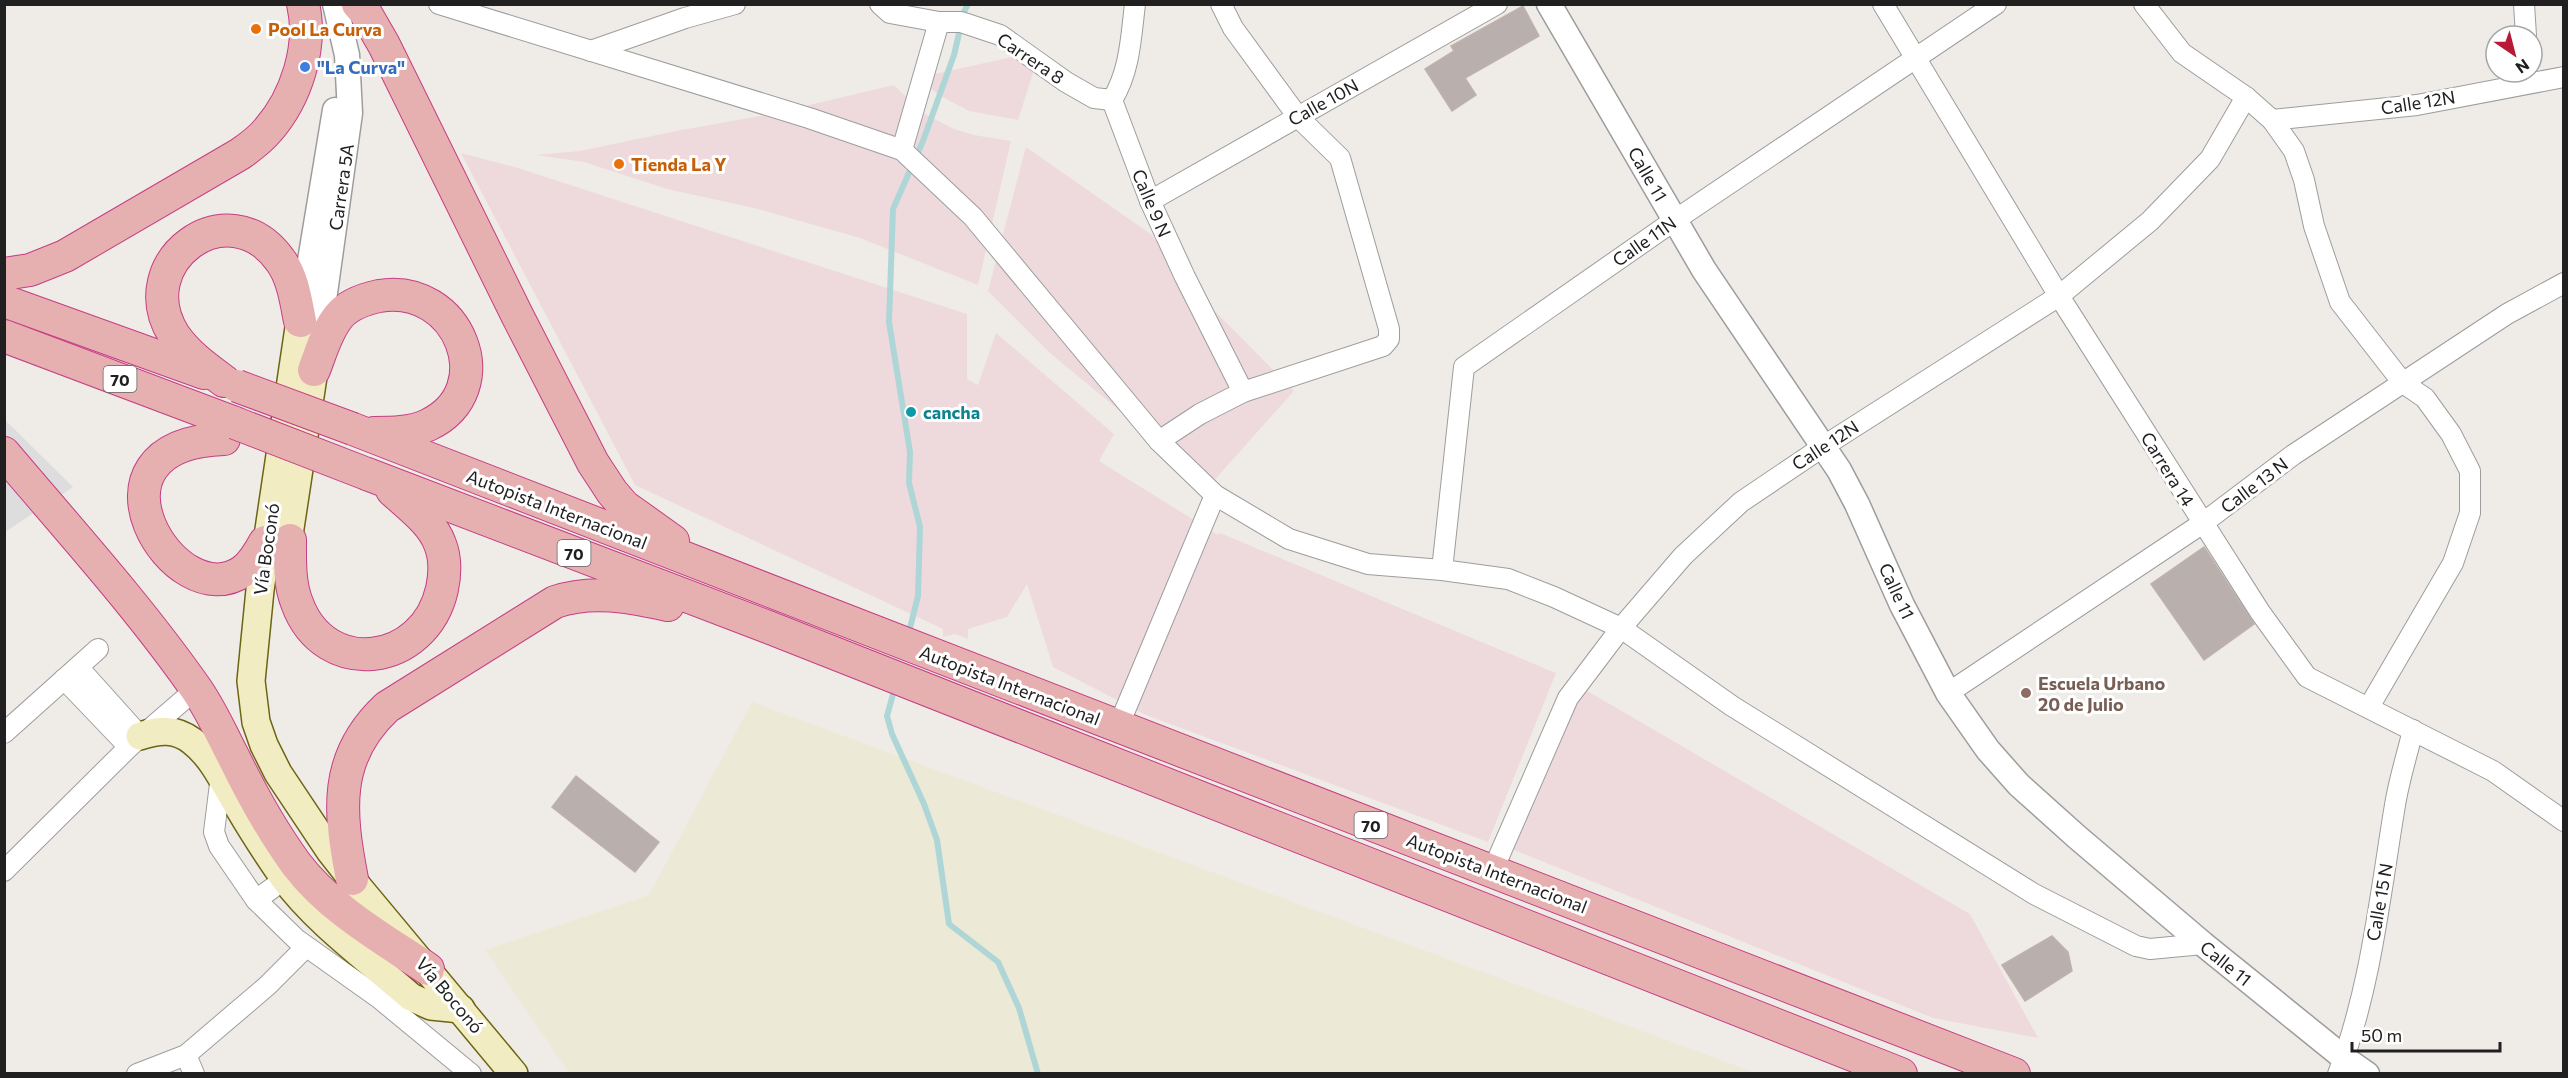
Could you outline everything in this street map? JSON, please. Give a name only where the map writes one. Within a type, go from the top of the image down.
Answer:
[{"type":"highway","points":[[4,274],[39,267],[72,252],[240,154],[263,136],[285,106],[299,70],[307,31],[303,4]]},
{"type":"highway","points":[[368,9],[563,408],[605,483],[618,500],[644,522],[727,576]]},
{"type":"highway","points":[[231,383],[188,352],[174,335],[165,315],[162,295],[165,280],[172,262],[184,247],[201,236],[221,231],[243,233],[263,244],[282,262],[296,301],[300,321]]},
{"type":"highway","points":[[314,370],[330,330],[339,316],[360,301],[385,295],[404,296],[431,304],[448,318],[461,340],[466,362],[463,386],[453,405],[440,418],[420,428],[405,432],[358,431]]},
{"type":"highway","name":"Autopista Internacional","points":[[4,301],[358,431],[2014,1074]]},
{"type":"highway","name":"Autopista Internacional","points":[[4,336],[230,431],[315,453],[768,627],[1901,1074]]},
{"type":"highway","points":[[230,431],[181,445],[155,462],[148,472],[143,490],[148,522],[164,549],[173,559],[193,575],[207,580],[221,580],[242,572],[278,541],[292,579],[297,603],[308,624],[321,638],[336,648],[355,654],[380,653],[407,643],[429,622],[438,606],[444,577],[443,553],[438,539],[424,520],[374,477]]},
{"type":"highway","points":[[4,453],[112,582],[195,689],[214,719],[252,794],[297,866],[316,887],[353,919],[428,969]]},
{"type":"highway","points":[[352,879],[342,824],[343,795],[352,756],[369,724],[396,700],[543,608],[569,597],[608,594],[768,627]]},
{"type":"main road","name":"Vía Boconó","points":[[300,321],[278,541],[277,597],[269,673],[270,727],[278,773],[307,819],[352,879],[514,1074]]},
{"type":"main road","name":"Vía Boconó","points":[[278,541],[314,370]]},
{"type":"main road","points":[[134,742],[165,730],[181,734],[195,743],[221,777],[285,879],[315,913],[411,997],[431,1006],[461,1009]]},
{"type":"street","name":"Carrera 5A","points":[[300,321],[336,102],[335,55],[321,4]]},
{"type":"street","name":"Carrera 5A","points":[[314,370],[350,113],[347,55],[335,4]]},
{"type":"street","points":[[439,4],[809,118],[902,150],[973,217],[1159,441],[1215,495],[1289,538],[1368,564],[1442,570],[1508,579],[1554,597],[1622,628],[1732,706],[2034,894],[2136,946],[2150,949],[2203,944]]},
{"type":"street","points":[[591,51],[685,18],[735,4]]},
{"type":"street","name":"Carrera 8","points":[[880,4],[890,13],[939,22],[961,22],[1000,34],[1066,82],[1094,98],[1112,100]]},
{"type":"street","points":[[1112,100],[1121,86],[1127,65],[1135,4]]},
{"type":"street","points":[[1159,441],[1200,414],[1243,392],[1383,346],[1389,339],[1389,329],[1340,158],[1298,117],[1233,28],[1221,4]]},
{"type":"street","name":"Calle 10N","points":[[1150,201],[1497,4]]},
{"type":"street","name":"Calle 11","points":[[1549,4],[1732,313],[1824,446],[1857,504],[1902,605],[1948,693],[1988,750],[2019,785],[2077,837],[2341,1066],[2367,1074]]},
{"type":"street","name":"Carrera 14","points":[[1883,4],[2059,296],[2202,523],[2260,612],[2307,677],[2493,771],[2564,821]]},
{"type":"street","name":"Calle 11N","points":[[1442,570],[1464,367],[1675,220],[1996,4]]},
{"type":"street","points":[[2144,4],[2182,53],[2246,97],[2272,120],[2294,151],[2304,180],[2314,226],[2340,302],[2403,383],[2425,398],[2451,434],[2470,471],[2470,513],[2453,563],[2369,707]]},
{"type":"street","points":[[2524,4],[2525,24]]},
{"type":"street","points":[[902,150],[939,22]]},
{"type":"street","name":"Calle 12N","points":[[2544,77],[2564,77]]},
{"type":"street","name":"Calle 12N","points":[[2272,120],[2417,105],[2500,84]]},
{"type":"street","name":"Calle 12N","points":[[1492,872],[1568,698],[1622,628],[1683,556],[1741,502],[1824,446],[2059,296],[2150,221],[2210,159],[2246,97]]},
{"type":"street","name":"Calle 9 N","points":[[1112,100],[1150,201],[1243,392]]},
{"type":"street","name":"Calle 13 N","points":[[1948,693],[2202,523],[2294,455],[2508,314],[2564,283]]},
{"type":"street","points":[[1118,727],[1215,495]]},
{"type":"street","points":[[4,733],[98,649]]},
{"type":"street","points":[[71,673],[134,742]]},
{"type":"street","points":[[4,871],[134,742],[195,689]]},
{"type":"street","name":"Calle 15 N","points":[[2341,1066],[2359,1013],[2383,889],[2395,803],[2413,730]]},
{"type":"street","points":[[221,777],[214,832],[219,846],[256,900],[276,922],[306,947],[379,998],[471,1074]]},
{"type":"street","points":[[256,900],[285,879]]},
{"type":"street","points":[[136,1074],[186,1055],[267,986],[306,947]]},
{"type":"street","points":[[186,1055],[194,1074]]},
{"type":"shaded area","points":[[1040,51],[1018,120],[969,111],[939,95],[916,78]]},
{"type":"shaded area","points":[[894,85],[923,113],[954,129],[1011,141],[978,285],[860,238],[758,209],[667,189],[584,162],[536,155],[580,151],[771,114]]},
{"type":"shaded area","points":[[1026,147],[1152,235],[1196,292],[1294,391],[1210,485],[1051,354],[988,291]]},
{"type":"shaded area","points":[[461,153],[518,168],[967,314],[967,379],[978,385],[996,333],[1114,434],[1099,461],[1218,535],[1220,533],[1556,673],[1488,842],[1146,715],[1053,667],[1027,584],[1007,617],[968,629],[968,639],[955,634],[943,637],[943,629],[635,485]]},
{"type":"shaded area","points":[[4,419],[73,487],[5,532],[4,532]]},
{"type":"shaded area","points":[[1577,685],[1970,914],[2038,1038],[1933,1018],[1509,848]]},
{"type":"shaded area","points":[[752,702],[1756,1073],[569,1073],[485,950],[649,895]]},
{"type":"building","points":[[1523,6],[1539,36],[1465,78],[1476,95],[1452,111],[1425,69],[1454,51],[1451,46]]},
{"type":"building","points":[[2204,547],[2254,624],[2204,660],[2151,584]]},
{"type":"building","points":[[576,776],[659,842],[635,872],[552,807]]},
{"type":"building","points":[[2052,936],[2068,952],[2072,971],[2025,1001],[2002,965]]},
{"type":"waterway","points":[[908,636],[918,596],[920,527],[909,483],[910,452],[889,322],[893,209],[923,141],[954,55],[968,4]]},
{"type":"waterway","points":[[895,687],[887,716],[892,734],[924,804],[937,840],[949,924],[998,962],[1019,1008],[1038,1074]]},
{"type":"place","name":"Pool La Curva","points":[[256,29]]},
{"type":"place","name":"\"La Curva\"","points":[[305,67]]},
{"type":"place","name":"Tienda La Y","points":[[619,164]]},
{"type":"place","name":"cancha","points":[[911,412]]},
{"type":"place","name":"Escuela Urbano 20 de Julio","points":[[2026,693]]}]
